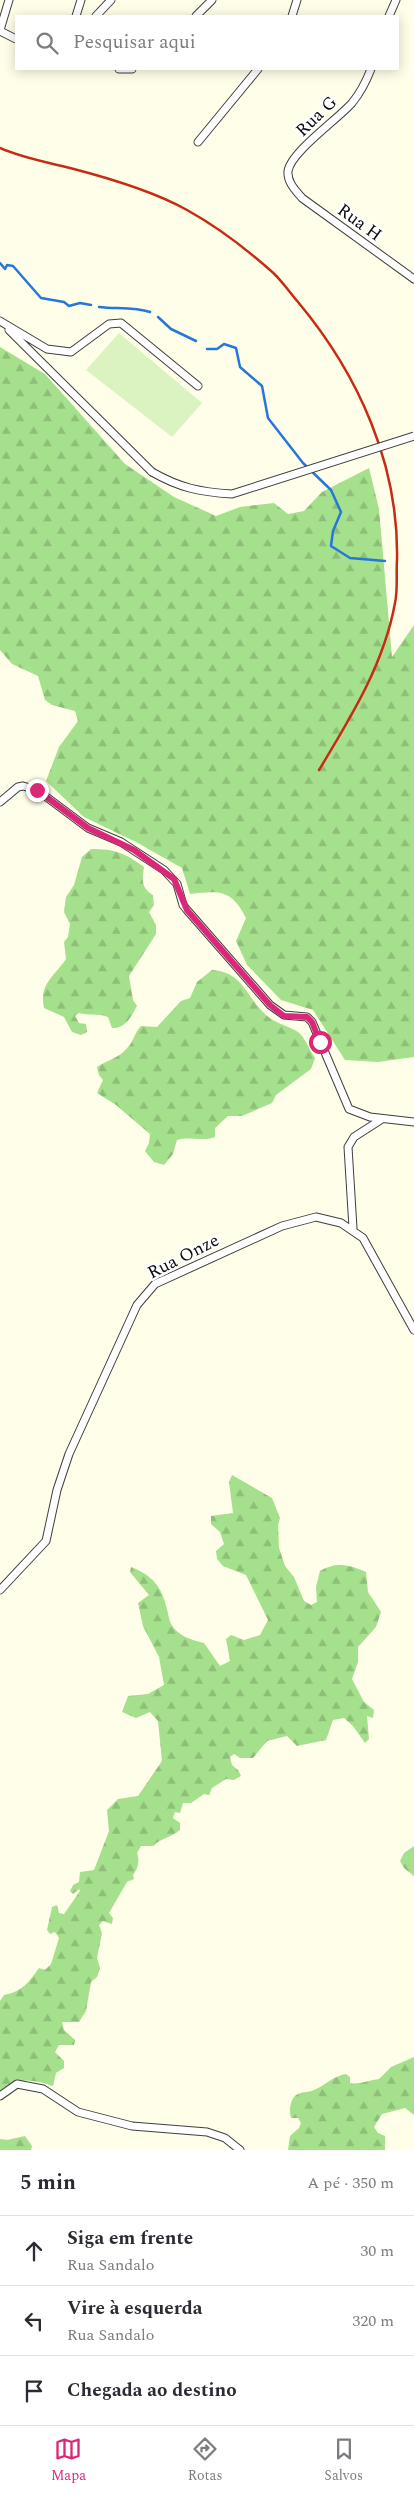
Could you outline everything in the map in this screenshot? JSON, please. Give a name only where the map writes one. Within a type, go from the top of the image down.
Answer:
[{"type":"street","points":[[9,0],[0,30],[15,39]]},
{"type":"street","points":[[76,15],[80,0]]},
{"type":"street","points":[[97,15],[111,0]]},
{"type":"street","points":[[197,15],[212,0]]},
{"type":"street","points":[[292,15],[297,0]]},
{"type":"street","points":[[389,15],[396,0]]},
{"type":"street","points":[[198,142],[257,70]]},
{"type":"street","name":"Rua G","points":[[291,186],[288,173],[290,164],[351,104],[364,86],[371,70]]},
{"type":"street","name":"Rua H","points":[[291,186],[302,198],[414,279]]},
{"type":"street","points":[[0,321],[47,349],[71,352],[109,324],[121,323],[198,386]]},
{"type":"street","points":[[0,321],[152,472],[176,485],[205,493],[232,494],[414,436]]},
{"type":"street","points":[[0,802],[18,787],[30,787],[37,790],[88,828],[121,842],[164,870],[177,884],[183,905],[270,1005],[284,1016],[307,1017],[312,1022],[348,1109],[359,1114],[383,1119],[414,1122]]},
{"type":"street","points":[[352,1228],[348,1147],[354,1136],[383,1119]]},
{"type":"street","name":"Rua Onze","points":[[0,1590],[46,1541],[57,1490],[69,1454],[115,1350],[145,1293],[167,1277],[301,1219],[316,1217],[341,1223],[352,1228],[370,1248],[414,1330]]},
{"type":"street","points":[[0,2096],[18,2084],[36,2086],[53,2094],[78,2112],[132,2126],[207,2132],[225,2138],[240,2150]]},
{"type":"green space","points":[[119,333],[202,403],[172,437],[86,370]]},
{"type":"green space","points":[[0,347],[45,374],[125,464],[174,497],[216,516],[240,507],[274,503],[288,514],[304,511],[322,492],[369,468],[379,509],[392,657],[414,625],[414,1057],[378,1062],[345,1060],[313,1010],[281,1000],[247,965],[236,941],[246,918],[230,897],[224,894],[209,892],[190,894],[182,868],[136,842],[84,817],[46,781],[59,747],[78,721],[75,711],[52,705],[45,700],[38,676],[12,664],[0,650]]},
{"type":"green space","points":[[91,849],[119,853],[131,858],[144,867],[143,883],[146,890],[153,895],[154,905],[149,912],[156,925],[156,934],[129,976],[133,1000],[137,1006],[130,1018],[121,1027],[112,1028],[108,1017],[79,1013],[75,1016],[79,1023],[86,1024],[87,1032],[81,1035],[72,1032],[64,1017],[44,1008],[43,1000],[45,987],[66,959],[64,942],[68,937],[70,924],[64,912],[66,897],[74,885],[82,857]]},
{"type":"green space","points":[[212,970],[231,975],[243,986],[268,1016],[301,1034],[315,1058],[311,1069],[276,1095],[272,1103],[242,1116],[228,1116],[215,1128],[215,1137],[177,1140],[173,1154],[164,1165],[154,1162],[145,1151],[149,1143],[150,1134],[116,1105],[97,1093],[103,1080],[99,1075],[97,1067],[125,1051],[141,1026],[157,1027],[181,1001],[190,998],[197,982]]},
{"type":"green space","points":[[232,1475],[272,1498],[280,1518],[278,1525],[279,1548],[285,1566],[294,1577],[304,1601],[311,1605],[317,1602],[316,1587],[320,1571],[326,1568],[343,1565],[366,1572],[368,1592],[381,1612],[376,1627],[358,1647],[358,1662],[352,1679],[364,1702],[374,1710],[373,1718],[367,1716],[369,1739],[365,1743],[353,1726],[344,1718],[333,1720],[326,1740],[297,1746],[287,1736],[267,1741],[253,1758],[240,1758],[234,1754],[230,1757],[232,1765],[241,1776],[234,1780],[226,1779],[212,1788],[209,1795],[204,1794],[191,1803],[183,1803],[180,1813],[175,1812],[173,1818],[180,1823],[180,1830],[153,1846],[141,1846],[137,1853],[138,1862],[133,1875],[134,1879],[127,1882],[109,1913],[113,1918],[112,1924],[103,1921],[99,1925],[102,1933],[97,1958],[100,1968],[97,1977],[91,1982],[86,2011],[79,2022],[62,2022],[64,2030],[75,2040],[74,2045],[59,2045],[55,2052],[64,2061],[64,2068],[56,2073],[53,2086],[39,2082],[19,2081],[6,2086],[0,2091],[0,2001],[4,1995],[10,1994],[24,1986],[39,1968],[45,1970],[51,1964],[59,1938],[55,1932],[50,1934],[47,1930],[52,1907],[57,1905],[59,1913],[64,1914],[80,1891],[79,1889],[73,1894],[70,1891],[73,1885],[79,1882],[80,1872],[94,1870],[109,1831],[107,1810],[118,1799],[138,1796],[162,1761],[158,1721],[150,1712],[136,1718],[122,1712],[128,1696],[148,1694],[164,1685],[159,1657],[143,1626],[138,1603],[149,1595],[130,1572],[131,1567],[145,1574],[159,1588],[165,1601],[170,1622],[177,1632],[185,1637],[204,1643],[220,1666],[230,1661],[226,1639],[231,1635],[244,1640],[260,1635],[268,1620],[246,1575],[223,1566],[217,1559],[216,1551],[224,1544],[220,1532],[211,1524],[211,1516],[233,1513],[229,1482]]},
{"type":"green space","points":[[414,1846],[414,1876],[404,1868],[400,1861],[404,1853]]},
{"type":"green space","points":[[414,2057],[414,2115],[405,2108],[382,2114],[374,2127],[378,2133],[385,2136],[385,2150],[288,2150],[290,2136],[299,2128],[301,2123],[298,2118],[291,2118],[290,2115],[291,2103],[297,2094],[314,2090],[346,2074],[350,2077],[350,2083],[379,2079],[391,2067]]},
{"type":"green space","points":[[25,2136],[32,2146],[31,2150],[0,2150],[0,2139],[7,2140]]},
{"type":"waterway","points":[[0,263],[5,269],[7,265],[13,266],[41,298],[64,302],[69,306],[80,303],[91,305]]},
{"type":"waterway","points":[[99,307],[150,312]]},
{"type":"waterway","points":[[158,317],[171,329],[196,341]]},
{"type":"waterway","points":[[207,349],[217,349],[224,344],[236,348],[240,367],[262,386],[268,418],[303,463],[331,490],[341,512],[333,531],[331,546],[350,558],[385,561]]},
{"type":"railway","points":[[0,148],[25,157],[99,176],[145,191],[174,203],[219,230],[281,281],[320,330],[357,391],[383,456],[391,490],[396,525],[395,603],[390,626],[375,669],[343,730],[319,770]]},
{"type":"route","points":[[37,790],[88,828],[121,842],[164,870],[177,884],[183,905],[270,1005],[284,1016],[307,1017],[312,1022],[320,1042]]}]
